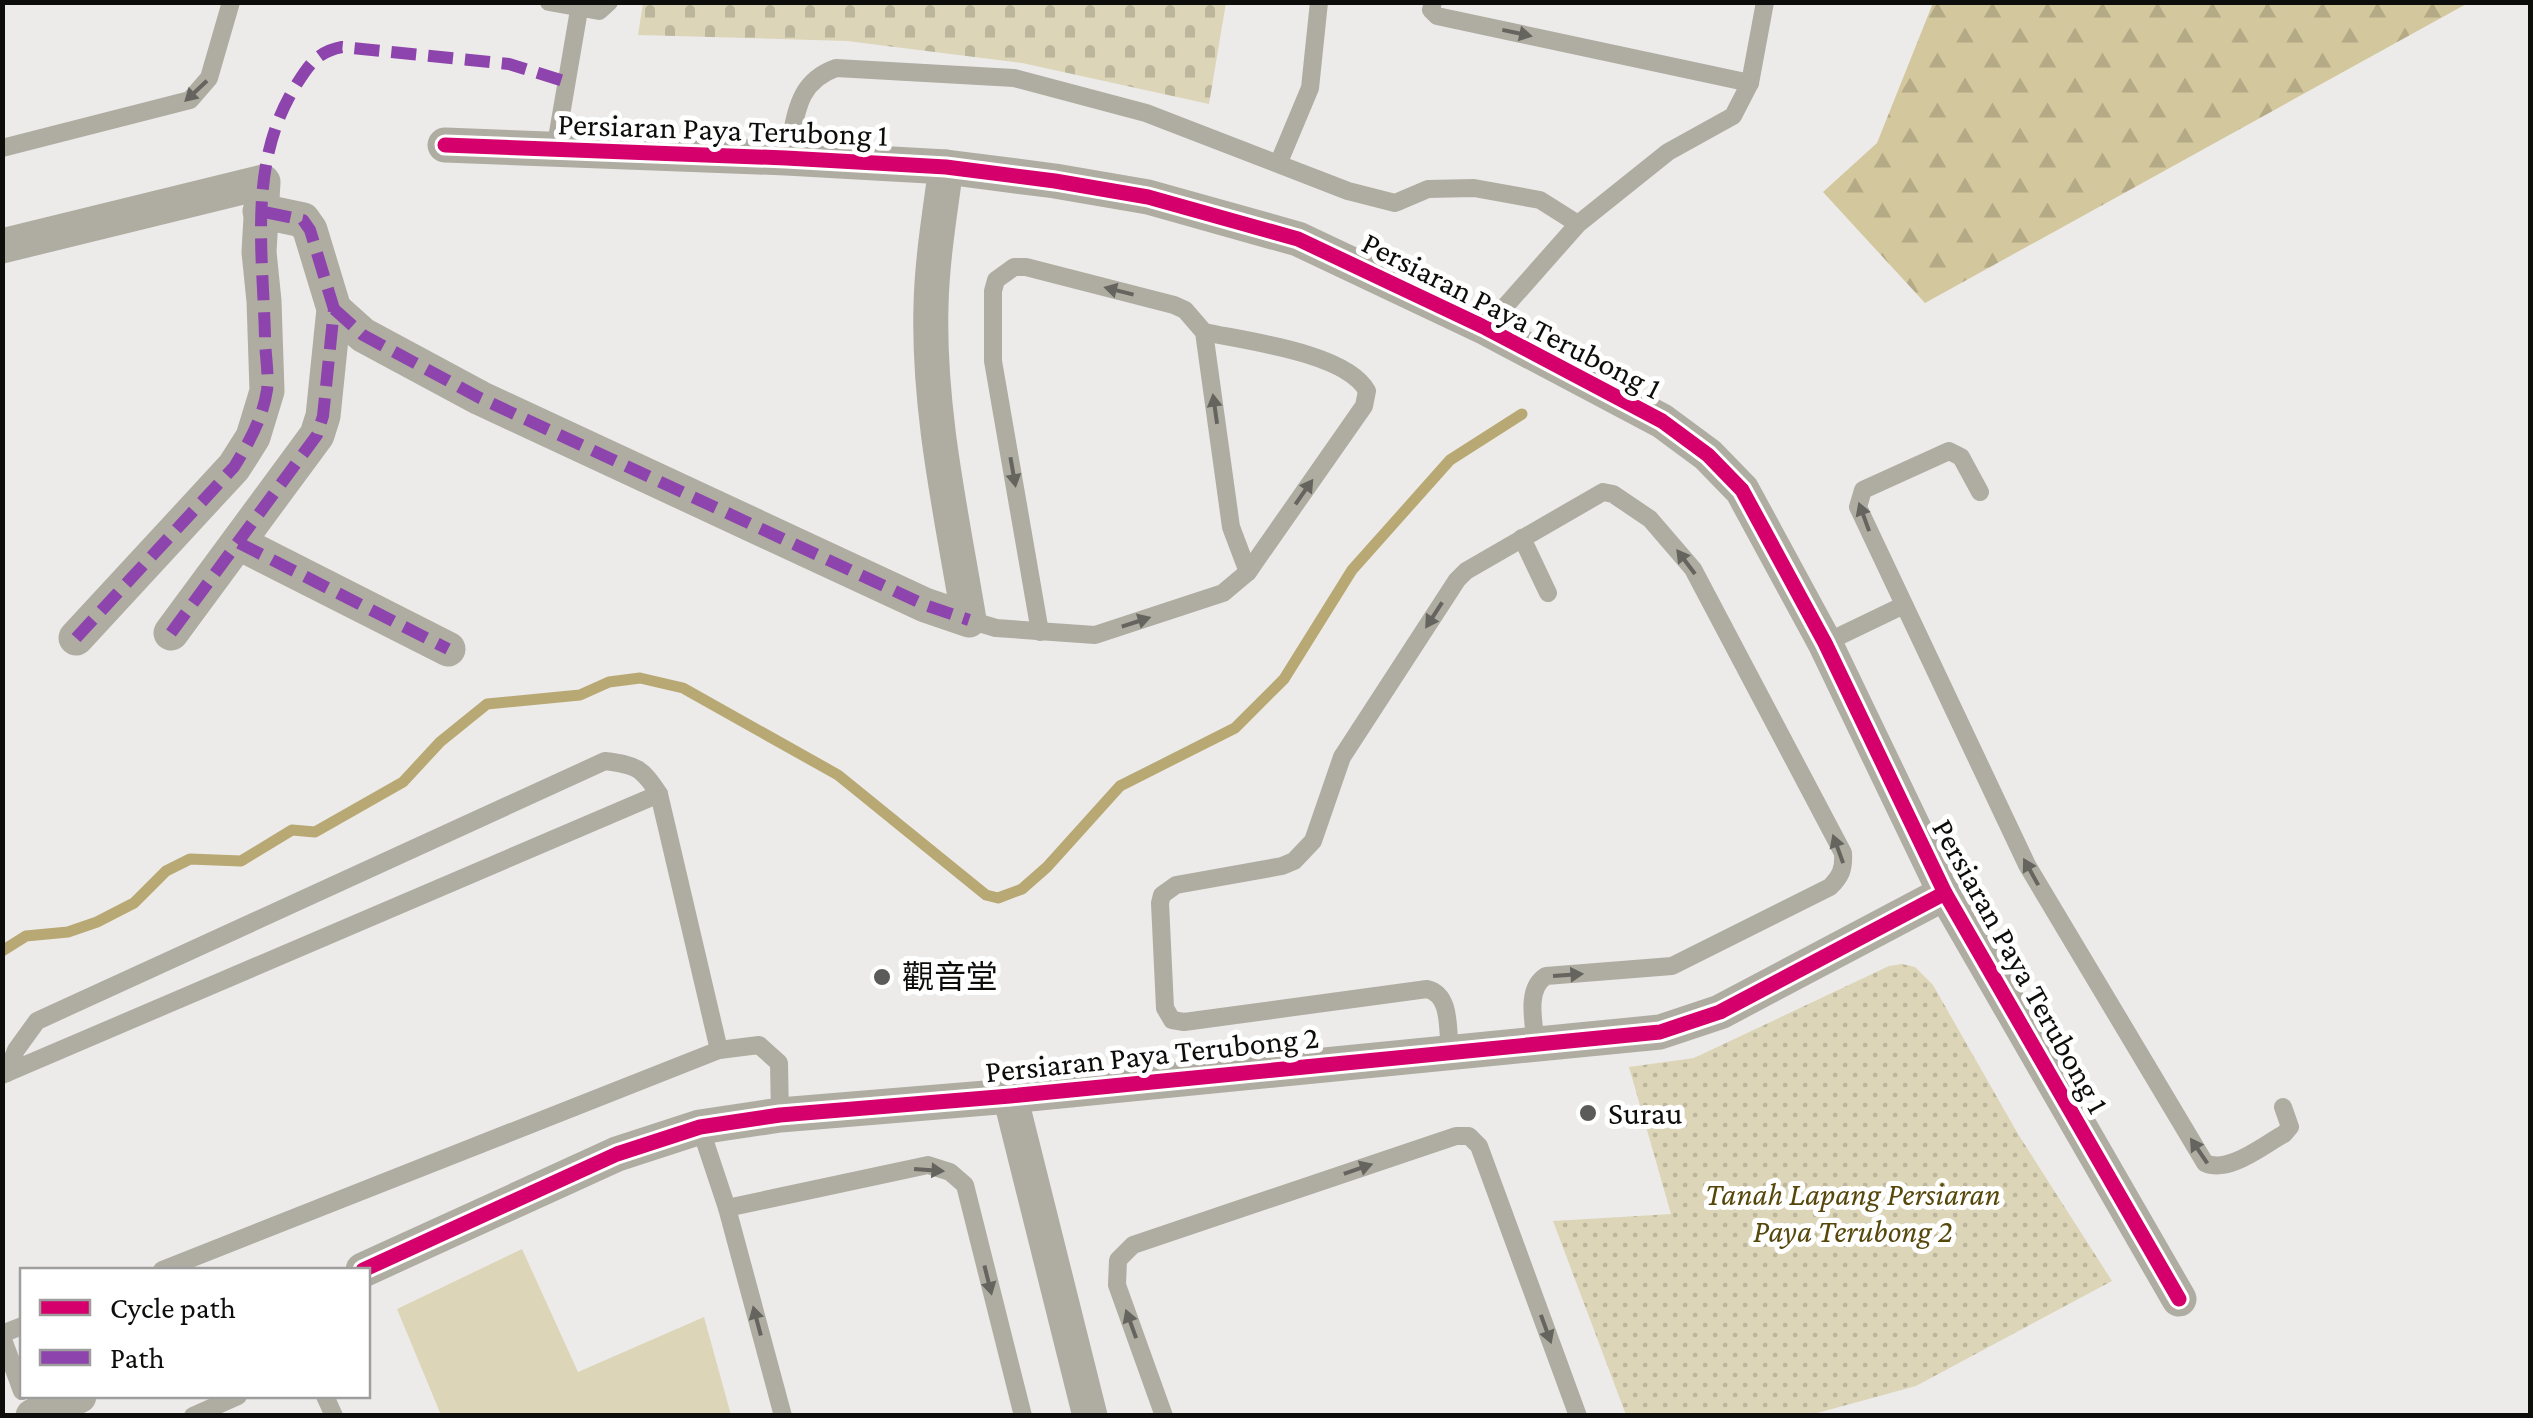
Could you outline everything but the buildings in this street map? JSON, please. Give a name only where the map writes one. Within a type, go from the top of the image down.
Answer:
[{"type":"street","name":"Persiaran Paya Terubong 1","points":[[445,145],[946,168],[1055,180],[1148,197],[1298,239],[1486,328],[1662,422],[1708,455],[1742,490],[1825,643],[1944,894],[2179,1298]]},
{"type":"street","points":[[334,309],[363,335],[480,398],[925,604],[969,620],[940,444],[932,360],[933,275],[946,168]]},
{"type":"street","points":[[76,638],[234,468],[253,436],[266,391],[259,252],[261,196]]},
{"type":"street","points":[[2,246],[261,196],[304,220],[310,230],[334,309],[323,416],[316,434],[171,633]]},
{"type":"street","points":[[239,543],[448,649]]},
{"type":"street","name":"Persiaran Paya Terubong 2","points":[[367,1268],[617,1154],[700,1127],[780,1115],[1660,1032],[1720,1012],[1944,894]]},
{"type":"street","points":[[1010,1096],[1090,1416]]},
{"type":"street","points":[[32,1416],[74,1398]]},
{"type":"lane","points":[[2,148],[190,100],[209,78],[231,2]]},
{"type":"lane","points":[[549,2],[599,11],[610,2]]},
{"type":"lane","points":[[1278,162],[1310,88],[1318,2]]},
{"type":"lane","points":[[1433,2],[1431,10],[1436,16],[1750,83]]},
{"type":"lane","points":[[1486,328],[1578,224],[1668,152],[1733,116],[1750,83],[1765,2]]},
{"type":"lane","points":[[555,150],[579,10]]},
{"type":"lane","points":[[786,158],[806,86],[818,74],[836,68],[1014,78],[1146,113],[1348,191],[1395,203],[1428,189],[1474,188],[1540,200],[1578,224]]},
{"type":"lane","points":[[1040,632],[993,361],[996,280],[1014,267],[1026,266],[1174,304],[1204,332],[1231,527],[1248,572]]},
{"type":"lane","points":[[969,620],[996,628],[1095,635],[1223,594],[1248,572],[1364,406],[1368,390],[1361,379],[1334,362],[1204,332]]},
{"type":"lane","points":[[1980,492],[1961,457],[1949,451],[1863,490],[1858,508],[2027,865],[2205,1163],[2216,1168],[2227,1164],[2284,1134],[2290,1126],[2284,1107]]},
{"type":"lane","points":[[1450,1052],[1444,1000],[1438,992],[1427,989],[1184,1022],[1172,1020],[1165,1008],[1162,895],[1176,885],[1294,861],[1317,833],[1342,757],[1457,580],[1603,492],[1613,494],[1650,518],[1693,569],[1842,854],[1844,867],[1830,887],[1672,966],[1546,976],[1539,980],[1532,994],[1536,1045]]},
{"type":"lane","points":[[1522,538],[1548,594]]},
{"type":"lane","points":[[1825,643],[1904,605]]},
{"type":"lane","points":[[5,1074],[16,1050],[37,1022],[606,761],[630,764],[644,771],[660,794],[719,1050]]},
{"type":"lane","points":[[5,1074],[660,794]]},
{"type":"lane","points":[[167,1268],[719,1050],[759,1045],[779,1064],[780,1115]]},
{"type":"lane","points":[[700,1127],[783,1416]]},
{"type":"lane","points":[[1164,1416],[1118,1285],[1118,1260],[1132,1245],[1456,1136],[1469,1136],[1479,1146],[1578,1416]]},
{"type":"lane","points":[[726,1208],[928,1165],[950,1172],[965,1185],[1022,1416]]},
{"type":"lane","points":[[2,1335],[20,1385]]},
{"type":"lane","points":[[192,1416],[233,1398]]},
{"type":"green space","points":[[643,2],[1226,3],[1209,104],[1022,63],[847,41],[638,35]]},
{"type":"green space","points":[[1933,2],[2468,3],[1925,303],[1823,192],[1877,143]]},
{"type":"green space","name":"Tanah Lapang Persiaran Paya Terubong 2","points":[[1889,966],[1915,967],[1933,985],[2018,1134],[2112,1281],[1916,1386],[1810,1415],[1626,1415],[1553,1221],[1671,1214],[1629,1067],[1694,1058]]},
{"type":"green space","points":[[522,1249],[578,1372],[704,1317],[731,1415],[441,1415],[397,1309]]},
{"type":"waterway","points":[[2,951],[26,936],[68,932],[97,922],[134,903],[166,871],[190,859],[241,861],[292,830],[315,832],[403,782],[440,742],[487,704],[580,695],[609,682],[640,678],[683,688],[838,775],[986,895],[998,898],[1022,889],[1047,867],[1120,786],[1235,728],[1284,679],[1352,570],[1450,460],[1522,414]]},
{"type":"marked path","points":[[76,638],[234,467],[258,421],[267,384],[261,242],[264,180],[279,119],[313,62],[342,47],[509,64],[567,82]]},
{"type":"marked path","points":[[171,633],[317,435],[323,416],[334,309],[310,230],[303,220],[260,211]]},
{"type":"marked path","points":[[334,309],[363,335],[480,398],[925,605],[969,620]]},
{"type":"marked path","points":[[239,543],[448,649]]},
{"type":"cycle path","points":[[445,145],[946,167],[1148,197],[1298,239],[1486,328],[1662,421],[1708,455],[1742,490],[1825,643],[1945,893],[2179,1299]]},
{"type":"cycle path","points":[[367,1268],[617,1154],[700,1127],[780,1115],[1660,1032],[1720,1012],[1945,893]]},
{"type":"place","name":"觀音堂","points":[[882,977]]},
{"type":"place","name":"Surau","points":[[1588,1113]]}]
